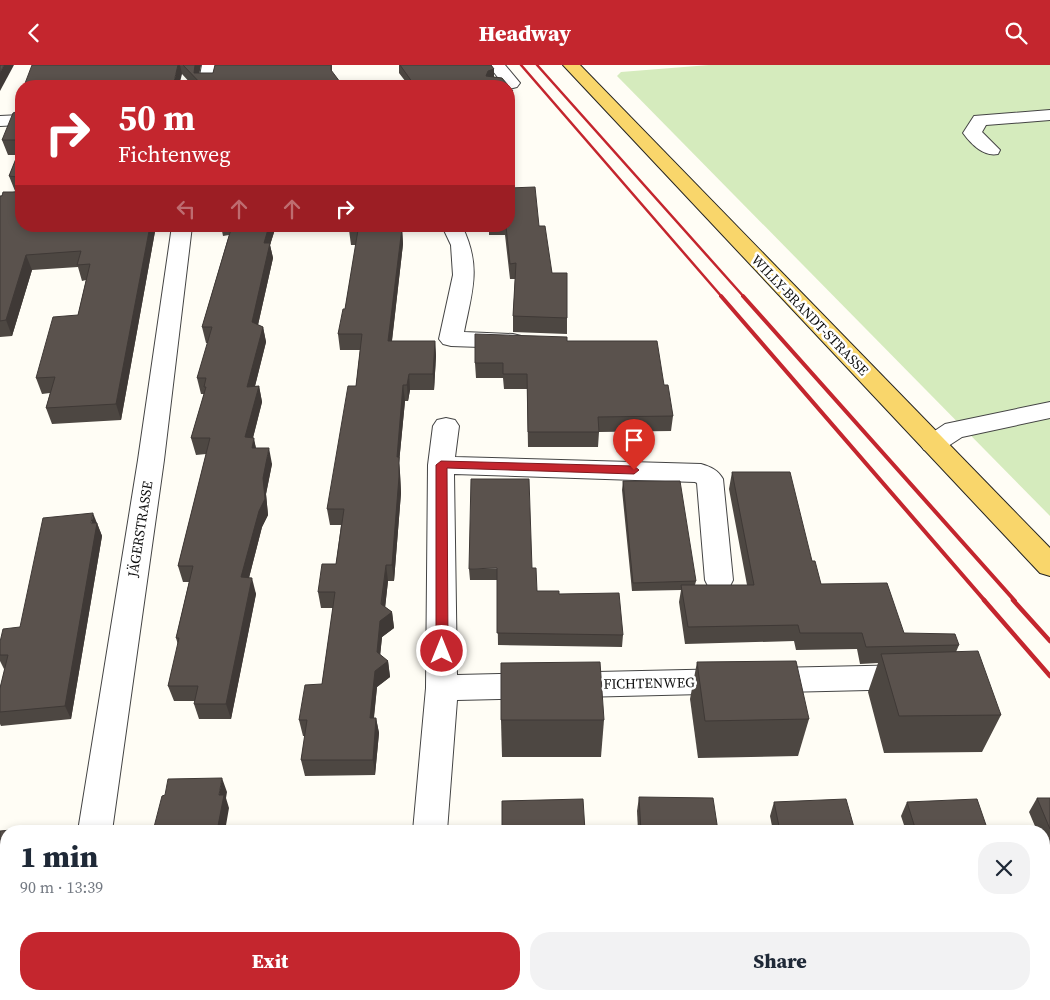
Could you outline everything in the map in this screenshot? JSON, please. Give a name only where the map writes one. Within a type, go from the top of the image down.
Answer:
[{"type":"main road","name":"WILLY-BRANDT-STRASSE","points":[[571,65],[1050,566]]},
{"type":"street","points":[[208,80],[210,65]]},
{"type":"street","points":[[496,65],[508,80]]},
{"type":"street","points":[[991,150],[972,133],[980,120],[1050,115]]},
{"type":"street","points":[[0,121],[15,120]]},
{"type":"street","name":"JÄGERSTRASSE","points":[[96,825],[149,470],[181,232]]},
{"type":"street","points":[[455,232],[461,245],[464,275],[451,339],[538,341]]},
{"type":"street","points":[[933,444],[954,430],[1050,411]]},
{"type":"street","points":[[431,825],[442,688],[441,465],[446,426]]},
{"type":"street","points":[[441,465],[701,473],[710,479],[718,580]]},
{"type":"street","name":"FICHTENWEG","points":[[442,688],[936,676]]},
{"type":"green space","points":[[709,65],[1050,65],[1050,516],[617,76],[621,72]]},
{"type":"building","points":[[0,65],[4,65],[0,73]]},
{"type":"building","points":[[32,65],[178,65],[174,80],[26,80]]},
{"type":"building","points":[[183,65],[195,65],[194,73],[213,73],[215,65],[331,65],[331,70],[338,80],[197,80]]},
{"type":"building","points":[[400,65],[491,65],[494,69],[488,71],[486,76],[502,78],[504,80],[411,80]]},
{"type":"building","points":[[15,112],[15,140],[2,140]]},
{"type":"building","points":[[15,161],[15,177],[9,176]]},
{"type":"building","points":[[535,187],[539,226],[545,226],[552,273],[567,273],[567,318],[513,316],[516,263],[510,264],[507,232],[515,232],[515,188]]},
{"type":"building","points":[[3,192],[15,192],[15,232],[149,232],[116,404],[46,408],[55,377],[36,378],[53,317],[78,315],[90,264],[77,265],[81,251],[26,255],[6,320],[0,321],[0,196],[2,196]]},
{"type":"building","points":[[230,232],[267,232],[264,243],[270,243],[252,322],[263,327],[247,387],[259,386],[245,437],[254,438],[252,448],[269,448],[263,478],[265,499],[259,511],[241,577],[252,578],[226,704],[194,704],[198,686],[168,686],[179,638],[176,638],[193,566],[178,566],[210,438],[191,438],[206,387],[204,387],[206,378],[197,378],[212,327],[202,327]]},
{"type":"building","points":[[358,232],[402,232],[388,341],[435,341],[433,374],[409,374],[407,385],[403,385],[397,457],[399,457],[399,477],[392,565],[386,565],[381,604],[392,612],[380,621],[377,652],[388,661],[375,671],[370,718],[376,718],[373,760],[301,760],[307,720],[299,720],[305,685],[322,684],[335,592],[318,592],[322,564],[336,564],[344,509],[327,509],[348,386],[356,386],[362,334],[338,334],[343,309],[345,309]]},
{"type":"building","points":[[475,334],[567,337],[567,341],[657,341],[664,385],[668,385],[673,416],[598,417],[599,432],[528,432],[527,374],[503,374],[503,363],[475,363]]},
{"type":"building","points":[[732,472],[790,472],[812,561],[815,561],[821,584],[887,583],[904,633],[955,634],[959,645],[866,647],[862,633],[800,633],[798,625],[688,627],[681,585],[754,585]]},
{"type":"building","points":[[471,479],[529,479],[532,568],[536,568],[537,591],[559,591],[559,594],[619,593],[623,635],[497,633],[497,568],[469,569]]},
{"type":"building","points":[[623,481],[680,481],[696,581],[633,583]]},
{"type":"building","points":[[93,513],[91,523],[97,523],[65,706],[0,712],[0,688],[8,655],[0,655],[0,642],[3,629],[20,627],[43,518]]},
{"type":"building","points":[[978,651],[1001,715],[899,716],[881,654]]},
{"type":"building","points":[[796,661],[809,719],[705,721],[697,662]]},
{"type":"building","points":[[600,662],[604,720],[501,720],[501,663]]},
{"type":"building","points":[[222,778],[219,795],[224,795],[218,825],[155,825],[162,796],[165,795],[168,779]]},
{"type":"building","points":[[639,797],[713,798],[717,825],[641,825]]},
{"type":"building","points":[[1037,798],[1050,798],[1050,825],[1048,825]]},
{"type":"building","points":[[583,799],[585,825],[502,825],[502,801]]},
{"type":"building","points":[[846,799],[853,825],[779,825],[774,802]]},
{"type":"building","points":[[977,799],[986,825],[914,825],[907,802]]},
{"type":"railway","points":[[521,65],[722,297]]},
{"type":"railway","points":[[537,65],[744,297]]},
{"type":"railway","points":[[721,296],[985,601]]},
{"type":"railway","points":[[743,296],[1015,601]]},
{"type":"railway","points":[[984,600],[1050,676]]},
{"type":"railway","points":[[1013,600],[1050,641]]},
{"type":"route","points":[[442,651],[441,465],[634,470]]}]
